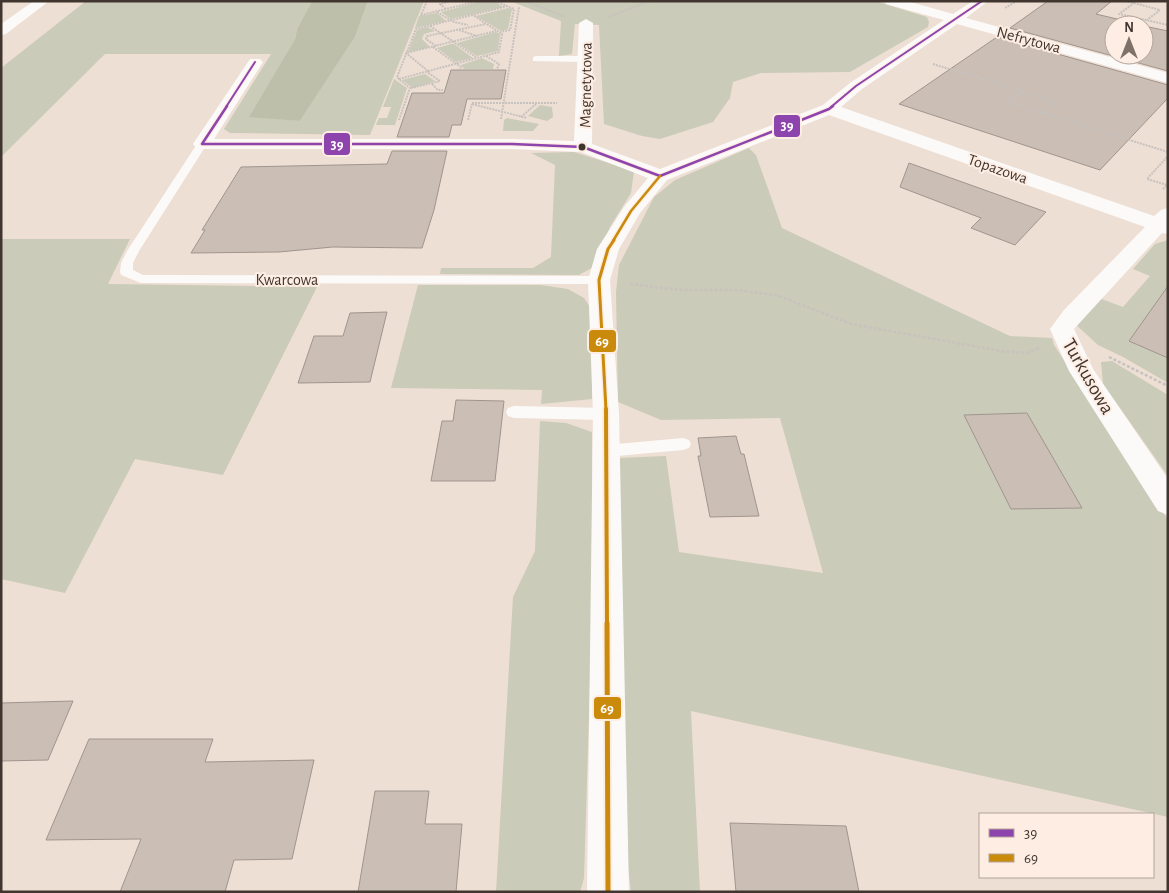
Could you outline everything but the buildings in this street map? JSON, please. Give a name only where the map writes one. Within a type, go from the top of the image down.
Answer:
[{"type":"street","points":[[1,31],[43,1]]},
{"type":"street","name":"Nefrytowa","points":[[890,1],[1168,78]]},
{"type":"street","points":[[608,892],[606,414],[599,280],[608,249],[631,211],[660,176],[829,108],[856,86],[982,1]]},
{"type":"street","name":"Magnetytowa","points":[[583,148],[586,23]]},
{"type":"street","points":[[202,144],[255,62]]},
{"type":"street","name":"Topazowa","points":[[829,108],[1165,222]]},
{"type":"street","points":[[202,144],[512,144],[583,148],[660,176]]},
{"type":"street","name":"Turkusowa","points":[[1165,222],[1072,315],[1062,329],[1082,371],[1168,503]]},
{"type":"lane","points":[[536,59],[585,60]]},
{"type":"lane","name":"Kwarcowa","points":[[202,144],[133,251],[127,263],[126,272],[141,279],[599,280]]},
{"type":"lane","points":[[514,412],[606,414]]},
{"type":"lane","points":[[606,451],[683,444]]},
{"type":"path","points":[[427,1],[421,15],[479,1]]},
{"type":"path","points":[[447,9],[440,4],[450,1],[458,6]]},
{"type":"path","points":[[406,53],[510,30],[514,8],[495,1]]},
{"type":"path","points":[[525,1],[586,23],[625,12],[650,1]]},
{"type":"path","points":[[1125,1],[1160,10],[1154,15]]},
{"type":"path","points":[[1124,15],[1119,14],[1134,4]]},
{"type":"path","points":[[410,88],[397,77],[416,29],[508,6]]},
{"type":"path","points":[[500,126],[519,7]]},
{"type":"path","points":[[437,12],[451,20],[470,26]]},
{"type":"path","points":[[400,79],[499,52],[502,34],[473,15]]},
{"type":"path","points":[[1154,22],[1168,25]]},
{"type":"path","points":[[436,46],[426,39],[428,36],[487,24]]},
{"type":"path","points":[[429,26],[477,58]]},
{"type":"path","points":[[459,30],[478,36]]},
{"type":"path","points":[[433,47],[461,67],[460,69]]},
{"type":"path","points":[[406,53],[440,81],[410,88]]},
{"type":"path","points":[[485,56],[499,64],[497,69]]},
{"type":"path","points":[[936,58],[930,63],[1056,102],[1042,113]]},
{"type":"path","points":[[432,84],[438,90],[444,90]]},
{"type":"path","points":[[398,124],[410,88]]},
{"type":"path","points":[[1022,91],[1008,102],[1168,154],[1147,179],[1167,185],[1161,191]]},
{"type":"path","points":[[472,103],[585,103]]},
{"type":"path","points":[[472,103],[530,119]]},
{"type":"path","points":[[468,123],[472,103]]},
{"type":"path","points":[[521,117],[536,103]]},
{"type":"path","points":[[599,280],[678,290],[738,290],[779,296],[851,324],[1001,351],[1027,353],[1051,341],[1068,344],[1114,359],[1168,386]]},
{"type":"green space","points":[[86,1],[312,1],[297,29],[295,39],[250,116],[300,121],[355,37],[368,1],[424,1],[370,135],[230,133],[224,129],[271,54],[105,54],[1,157],[1,68]]},
{"type":"green space","points":[[312,1],[368,1],[355,37],[300,121],[249,117],[295,39],[297,29]]},
{"type":"green space","points":[[482,1],[493,1],[504,7],[451,19],[441,12]]},
{"type":"green space","points":[[510,1],[875,1],[927,17],[929,22],[928,27],[850,72],[761,73],[733,82],[730,98],[713,122],[660,139],[642,136],[604,124],[599,25],[575,24],[572,54],[559,56],[561,21]]},
{"type":"green space","points":[[508,8],[512,9],[508,29],[501,31],[476,16]]},
{"type":"green space","points":[[437,13],[446,21],[415,28],[419,16]]},
{"type":"green space","points":[[427,27],[435,31],[424,34],[422,39],[430,47],[408,52],[417,30]]},
{"type":"green space","points":[[496,32],[500,34],[498,51],[477,56],[457,43]]},
{"type":"green space","points":[[454,44],[473,58],[456,62],[437,48]]},
{"type":"green space","points":[[482,58],[494,64],[493,69],[464,69],[461,65]]},
{"type":"green space","points":[[425,74],[435,81],[413,88],[402,80]]},
{"type":"green space","points":[[394,79],[407,88],[395,125],[376,125],[379,118],[387,118],[391,107],[383,107]]},
{"type":"green space","points":[[540,105],[552,107],[553,117],[547,121],[528,116]]},
{"type":"green space","points":[[507,118],[539,124],[533,131],[503,131],[504,120]]},
{"type":"green space","points":[[749,148],[756,155],[782,228],[1010,336],[1052,338],[1054,345],[1168,520],[1168,817],[691,711],[700,892],[631,892],[628,867],[618,458],[666,456],[679,552],[823,573],[780,418],[661,420],[618,402],[616,292],[619,265],[654,197],[675,180]]},
{"type":"green space","points":[[574,152],[634,171],[631,193],[610,227],[595,266],[579,275],[440,274],[441,268],[533,268],[551,257],[555,165],[531,153]]},
{"type":"green space","points":[[1,239],[130,239],[108,284],[317,287],[223,475],[135,459],[65,593],[1,579]]},
{"type":"green space","points":[[1168,240],[1168,383],[1098,345],[1073,322],[1099,298],[1123,307],[1150,276],[1133,269],[1155,244]]},
{"type":"green space","points":[[418,285],[541,285],[568,289],[584,298],[592,310],[592,399],[541,404],[542,390],[391,388]]},
{"type":"green space","points":[[1112,361],[1168,395],[1168,476],[1103,384],[1101,362]]},
{"type":"green space","points":[[540,421],[566,423],[592,432],[592,619],[584,878],[580,892],[496,892],[513,597],[535,551]]},
{"type":"transit line","name":"39","points":[[255,62],[202,144],[512,144],[583,147],[660,176],[829,109],[856,86],[982,1]]},
{"type":"transit line","name":"69","points":[[608,892],[606,414],[599,280],[608,249],[631,211],[660,176]]}]
